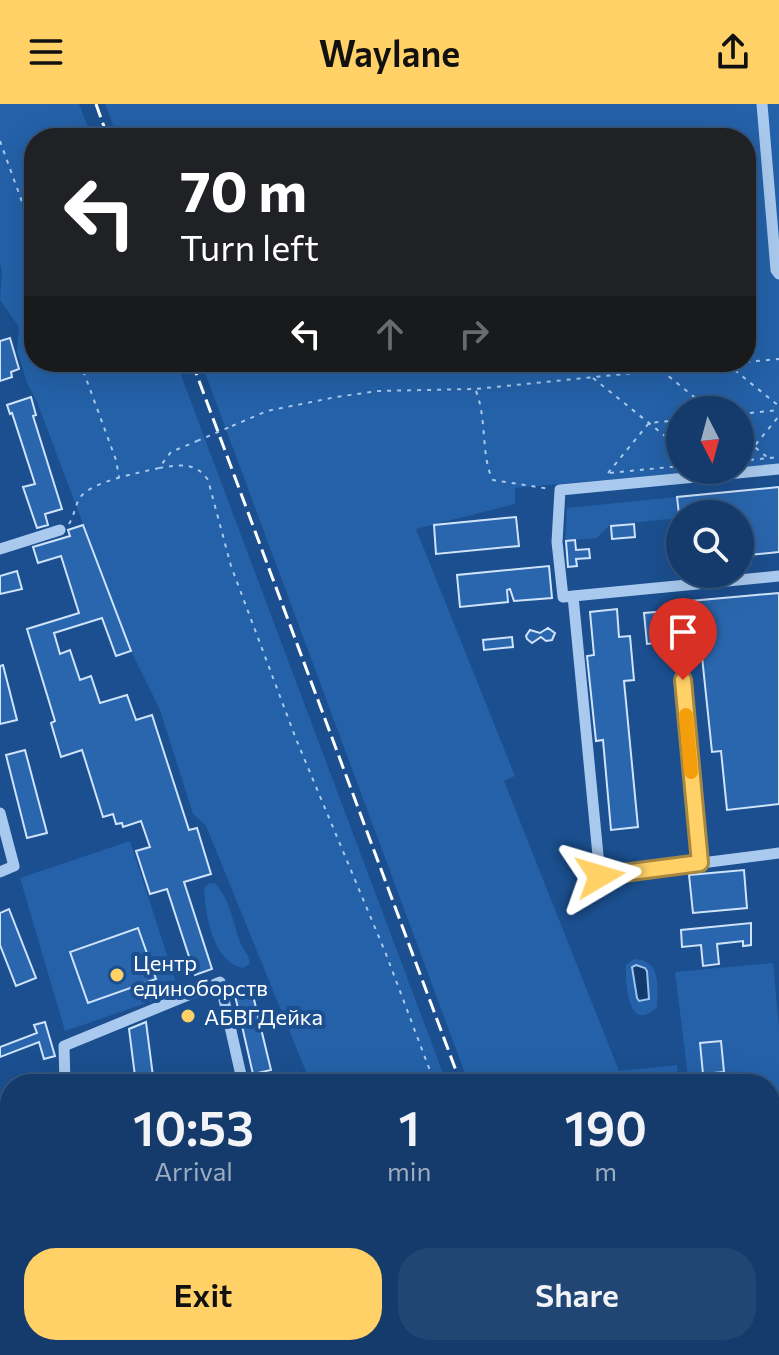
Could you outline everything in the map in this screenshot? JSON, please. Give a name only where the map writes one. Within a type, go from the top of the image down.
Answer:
[{"type":"street","points":[[762,104],[774,174],[776,270],[779,274]]},
{"type":"street","points":[[779,469],[560,490],[557,542],[563,597],[779,576]]},
{"type":"street","points":[[0,549],[60,530]]},
{"type":"street","points":[[573,596],[600,876],[779,853]]},
{"type":"street","points":[[683,680],[700,863]]},
{"type":"street","points":[[0,813],[14,866],[0,872]]},
{"type":"street","points":[[65,1074],[64,1046],[220,982],[241,1074]]},
{"type":"path","points":[[0,141],[24,207]]},
{"type":"path","points":[[756,361],[779,359]]},
{"type":"path","points":[[84,372],[116,460],[119,478]]},
{"type":"path","points":[[159,468],[171,452],[267,411],[336,397],[378,391],[475,389],[641,372]]},
{"type":"path","points":[[663,372],[693,396]]},
{"type":"path","points":[[736,372],[779,408]]},
{"type":"path","points":[[592,377],[666,437]]},
{"type":"path","points":[[475,389],[482,409],[493,480],[560,490]]},
{"type":"path","points":[[754,412],[779,408]]},
{"type":"path","points":[[768,458],[754,447],[779,416]]},
{"type":"path","points":[[666,421],[649,423],[608,473],[666,466]]},
{"type":"path","points":[[754,459],[779,457]]},
{"type":"path","points":[[60,530],[69,524],[81,496],[119,478],[159,468],[191,465],[203,472],[208,480],[224,546],[296,739],[386,954],[431,1074]]},
{"type":"shaded area","points":[[0,104],[79,104],[88,128],[24,128],[24,372],[180,372],[443,1074],[307,1074],[206,826],[193,814],[160,710],[131,651],[37,402],[27,383],[17,350],[19,327],[0,300]]},
{"type":"shaded area","points":[[105,104],[779,104],[779,464],[754,467],[754,396],[666,396],[666,474],[515,488],[515,504],[416,529],[515,776],[504,781],[619,1071],[677,1065],[678,1074],[465,1074],[205,372],[756,372],[756,128],[114,128]]},
{"type":"shaded area","points":[[677,497],[677,500],[666,500],[666,519],[610,525],[597,538],[565,541],[567,508]]},
{"type":"shaded area","points":[[130,841],[179,992],[65,1031],[20,878]]},
{"type":"shaded area","points":[[215,883],[227,903],[248,957],[250,964],[243,968],[224,957],[213,936],[204,889],[208,884]]},
{"type":"shaded area","points":[[634,959],[649,964],[656,976],[657,1007],[647,1014],[640,1015],[630,1003],[626,965]]},
{"type":"shaded area","points":[[773,963],[779,1026],[779,1074],[688,1074],[675,972]]},
{"type":"shaded area","points":[[636,965],[647,971],[649,999],[639,1001],[637,998],[632,967]]},
{"type":"building","points":[[10,338],[19,369],[11,372],[12,377],[0,381],[0,341]]},
{"type":"building","points":[[31,397],[36,415],[33,416],[62,509],[45,514],[48,525],[37,528],[23,487],[35,484],[7,405]]},
{"type":"building","points":[[779,487],[779,552],[754,555],[754,500],[677,500],[677,497]]},
{"type":"building","points":[[516,517],[519,546],[436,554],[434,525]]},
{"type":"building","points":[[634,524],[635,537],[612,539],[611,526]]},
{"type":"building","points":[[83,525],[131,651],[116,656],[102,618],[54,633],[60,654],[70,650],[80,680],[91,676],[100,703],[127,695],[136,720],[152,715],[189,830],[197,828],[211,874],[184,882],[212,969],[195,975],[167,889],[150,894],[136,851],[150,847],[141,821],[123,827],[122,823],[116,824],[113,814],[103,817],[82,750],[61,757],[51,723],[55,721],[27,629],[79,613],[61,556],[38,563],[33,547],[70,536],[68,530]]},
{"type":"building","points":[[575,540],[576,550],[589,549],[590,558],[576,559],[577,566],[568,567],[566,541]]},
{"type":"building","points":[[549,566],[552,598],[514,601],[510,589],[507,590],[508,602],[460,607],[457,575]]},
{"type":"building","points":[[17,571],[22,589],[0,594],[0,576]]},
{"type":"building","points":[[779,593],[779,804],[727,810],[721,751],[712,752],[701,647],[684,648],[683,640],[647,644],[644,613],[680,610],[679,602]]},
{"type":"building","points":[[617,609],[619,637],[630,636],[634,680],[624,681],[638,827],[611,830],[603,740],[596,741],[587,656],[594,655],[590,612]]},
{"type":"building","points":[[548,628],[555,633],[552,640],[546,641],[541,637],[532,643],[527,639],[530,630],[540,633]]},
{"type":"building","points":[[512,637],[513,647],[484,650],[483,640]]},
{"type":"building","points":[[3,665],[17,720],[0,724],[0,666]]},
{"type":"building","points":[[25,750],[47,833],[27,838],[6,755]]},
{"type":"building","points":[[744,870],[747,908],[693,913],[689,875]]},
{"type":"building","points":[[9,909],[36,978],[16,986],[0,945],[0,913]]},
{"type":"building","points":[[751,923],[751,945],[743,946],[743,941],[717,944],[719,964],[703,966],[701,945],[682,947],[681,930]]},
{"type":"building","name":"Центр единоборств","points":[[138,928],[156,979],[88,1003],[70,952]]},
{"type":"building","points":[[251,987],[271,1070],[253,1074],[234,991]]},
{"type":"building","points":[[45,1022],[55,1056],[44,1059],[39,1042],[0,1057],[0,1047],[37,1033],[34,1025]]},
{"type":"building","points":[[146,1022],[153,1074],[135,1074],[129,1029]]},
{"type":"building","points":[[721,1041],[724,1072],[703,1074],[700,1043]]},
{"type":"railway","points":[[96,104],[104,128]]},
{"type":"railway","points":[[196,372],[457,1074]]},
{"type":"slow traffic","points":[[686,715],[691,772]]},
{"type":"place","name":"Центр единоборств","points":[[117,975]]},
{"type":"place","name":"АБВГДейка","points":[[188,1016]]},
{"type":"route","points":[[600,876],[700,863],[683,680]]}]
